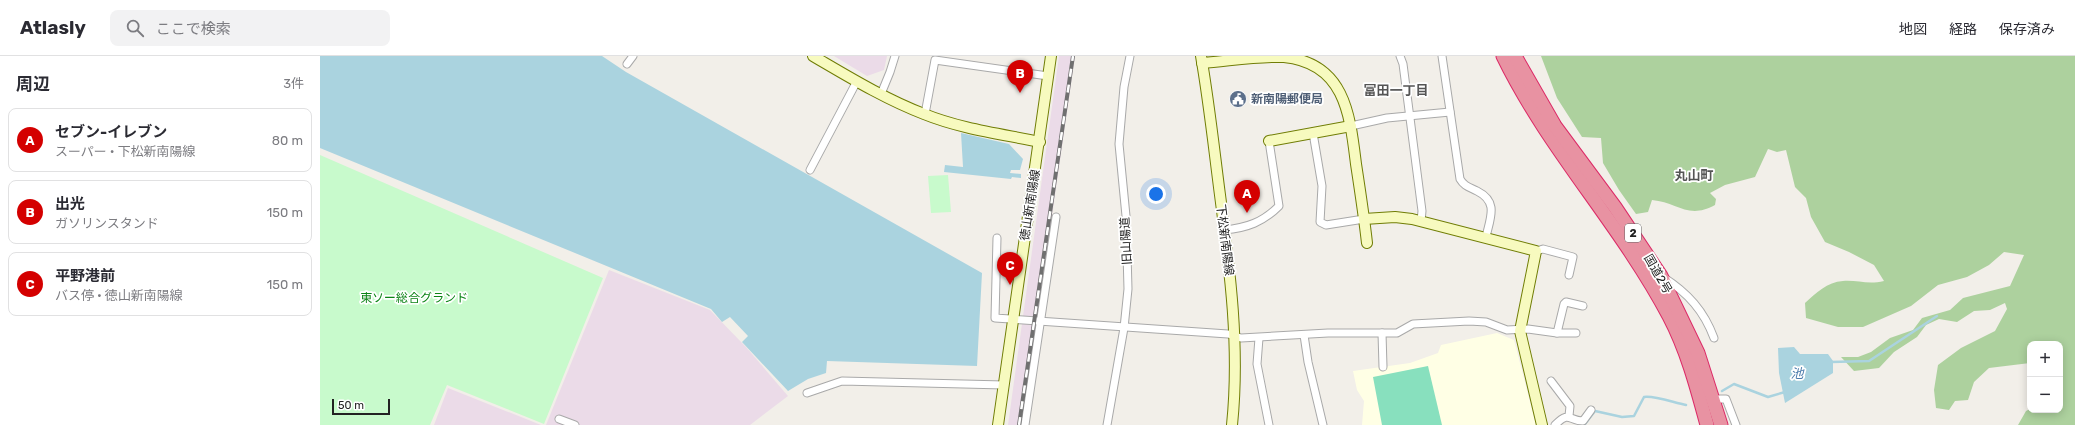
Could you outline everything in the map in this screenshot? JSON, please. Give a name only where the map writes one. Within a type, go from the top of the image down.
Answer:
[{"type":"highway","name":"国道2号","points":[[1503,56],[1518,87],[1546,132],[1634,257],[1670,318],[1685,353],[1707,425]]},
{"type":"highway","name":"国道2号","points":[[1515,56],[1555,126],[1615,207],[1661,276],[1698,353],[1714,399],[1721,425]]},
{"type":"street","points":[[628,64],[633,56]]},
{"type":"street","points":[[813,56],[881,94],[925,114],[951,122],[1040,142]]},
{"type":"street","points":[[881,94],[895,56]]},
{"type":"street","name":"徳山新南陽線","points":[[998,425],[1040,142],[1051,56]]},
{"type":"street","name":"旧山陽道","points":[[1107,425],[1124,328],[1128,289],[1128,250],[1119,144],[1124,87],[1130,56]]},
{"type":"street","points":[[1202,59],[1262,56],[1284,57],[1301,60],[1318,67],[1338,88],[1344,101],[1351,126],[1367,243]]},
{"type":"street","points":[[1400,56],[1403,64],[1410,116],[1422,211],[1421,221]]},
{"type":"street","points":[[1442,56],[1460,179],[1464,186],[1487,196],[1490,201],[1490,218],[1486,237]]},
{"type":"street","name":"下松新南陽線","points":[[1202,59],[1224,230],[1235,336],[1235,383],[1232,425]]},
{"type":"street","points":[[925,114],[935,60],[1048,76]]},
{"type":"street","points":[[810,170],[857,81]]},
{"type":"street","points":[[1224,230],[1255,224],[1269,216],[1279,206],[1269,141],[1387,118],[1450,112]]},
{"type":"street","points":[[1313,133],[1322,186],[1320,222],[1326,224],[1395,217],[1421,221],[1536,251],[1543,249],[1573,257],[1569,275]]},
{"type":"street","points":[[1025,425],[1056,217]]},
{"type":"street","points":[[997,238],[995,318],[1228,334],[1241,338],[1397,333],[1413,324],[1469,321],[1486,322],[1507,330],[1520,331],[1528,329],[1557,333],[1576,333]]},
{"type":"street","points":[[1536,251],[1520,331],[1542,425]]},
{"type":"street","points":[[1661,276],[1677,286],[1697,304],[1710,326],[1714,338]]},
{"type":"street","points":[[1557,333],[1564,304],[1566,302],[1583,306]]},
{"type":"street","points":[[1382,333],[1383,367]]},
{"type":"street","points":[[1304,335],[1308,362],[1323,425]]},
{"type":"street","points":[[1258,338],[1257,364],[1269,425]]},
{"type":"street","points":[[807,393],[842,380],[1004,384]]},
{"type":"street","points":[[1551,381],[1570,406],[1570,416]]},
{"type":"street","points":[[1714,399],[1726,399],[1736,425]]},
{"type":"street","points":[[1555,425],[1563,417],[1570,416],[1583,421],[1591,410]]},
{"type":"street","points":[[559,418],[575,425]]},
{"type":"shaded area","points":[[834,56],[887,56],[884,70],[867,76]]},
{"type":"shaded area","points":[[1059,56],[1075,56],[1022,425],[1008,425]]},
{"type":"shaded area","points":[[609,270],[710,310],[746,347],[788,396],[750,425],[546,425]]},
{"type":"shaded area","points":[[1497,333],[1514,340],[1536,425],[1362,425],[1364,401],[1357,390],[1353,371],[1410,363],[1438,353],[1441,345]]},
{"type":"shaded area","points":[[448,388],[541,425],[434,425]]},
{"type":"green space","points":[[1541,56],[2075,56],[2075,425],[2018,425],[2027,410],[2027,413],[2063,413],[2063,341],[2027,341],[2027,363],[1989,368],[1974,382],[1968,400],[1955,401],[1949,410],[1936,408],[1934,390],[1938,365],[1961,348],[1995,331],[2007,309],[2005,303],[1990,310],[1974,311],[1957,322],[1939,319],[1926,325],[1917,337],[1894,352],[1879,368],[1854,371],[1841,357],[1858,357],[1871,352],[1890,338],[1913,330],[1922,318],[1950,310],[1963,298],[2010,286],[2024,255],[2004,252],[1989,265],[1967,277],[1938,285],[1911,306],[1863,327],[1838,327],[1806,318],[1805,303],[1832,283],[1848,281],[1873,283],[1884,281],[1874,265],[1825,242],[1811,217],[1806,198],[1795,187],[1786,150],[1777,152],[1768,149],[1755,177],[1725,185],[1710,193],[1716,199],[1715,205],[1706,209],[1690,211],[1661,201],[1652,200],[1648,212],[1636,214],[1619,190],[1603,163],[1601,138],[1582,137],[1557,98]]},
{"type":"green space","name":"東ソー総合グランド","points":[[320,155],[603,278],[544,424],[447,385],[430,425],[320,425]]},
{"type":"green space","points":[[948,175],[951,212],[931,213],[928,176]]},
{"type":"green space","points":[[1428,366],[1442,425],[1382,425],[1373,377]]},
{"type":"water","points":[[320,56],[602,56],[626,72],[982,273],[977,366],[827,361],[826,373],[808,379],[788,391],[742,342],[748,336],[730,317],[722,322],[711,309],[320,148]]},
{"type":"water","points":[[961,133],[1009,144],[1023,159],[1020,170],[1011,170],[1010,173],[1021,174],[1021,178],[1012,177],[1011,179],[944,172],[945,165],[963,167]]},
{"type":"water","name":"池","points":[[1794,347],[1800,354],[1828,354],[1833,361],[1833,373],[1785,403],[1779,373],[1778,348]]},
{"type":"waterway","points":[[1831,362],[1869,361],[1937,316]]},
{"type":"waterway","points":[[1722,391],[1734,384],[1768,397],[1785,392]]},
{"type":"waterway","points":[[1585,424],[1595,411],[1622,417],[1634,416],[1644,397],[1658,398],[1686,405]]},
{"type":"railway","points":[[1019,425],[1073,56]]},
{"type":"place","name":"出光","points":[[1020,93]]},
{"type":"place","name":"新南陽郵便局","points":[[1238,99]]},
{"type":"place","name":"セブン-イレブン","points":[[1247,213]]},
{"type":"place","name":"平野港前","points":[[1010,285]]},
{"type":"district","name":"富田一丁目","points":[[1396,90]]},
{"type":"district","name":"丸山町","points":[[1694,175]]}]
